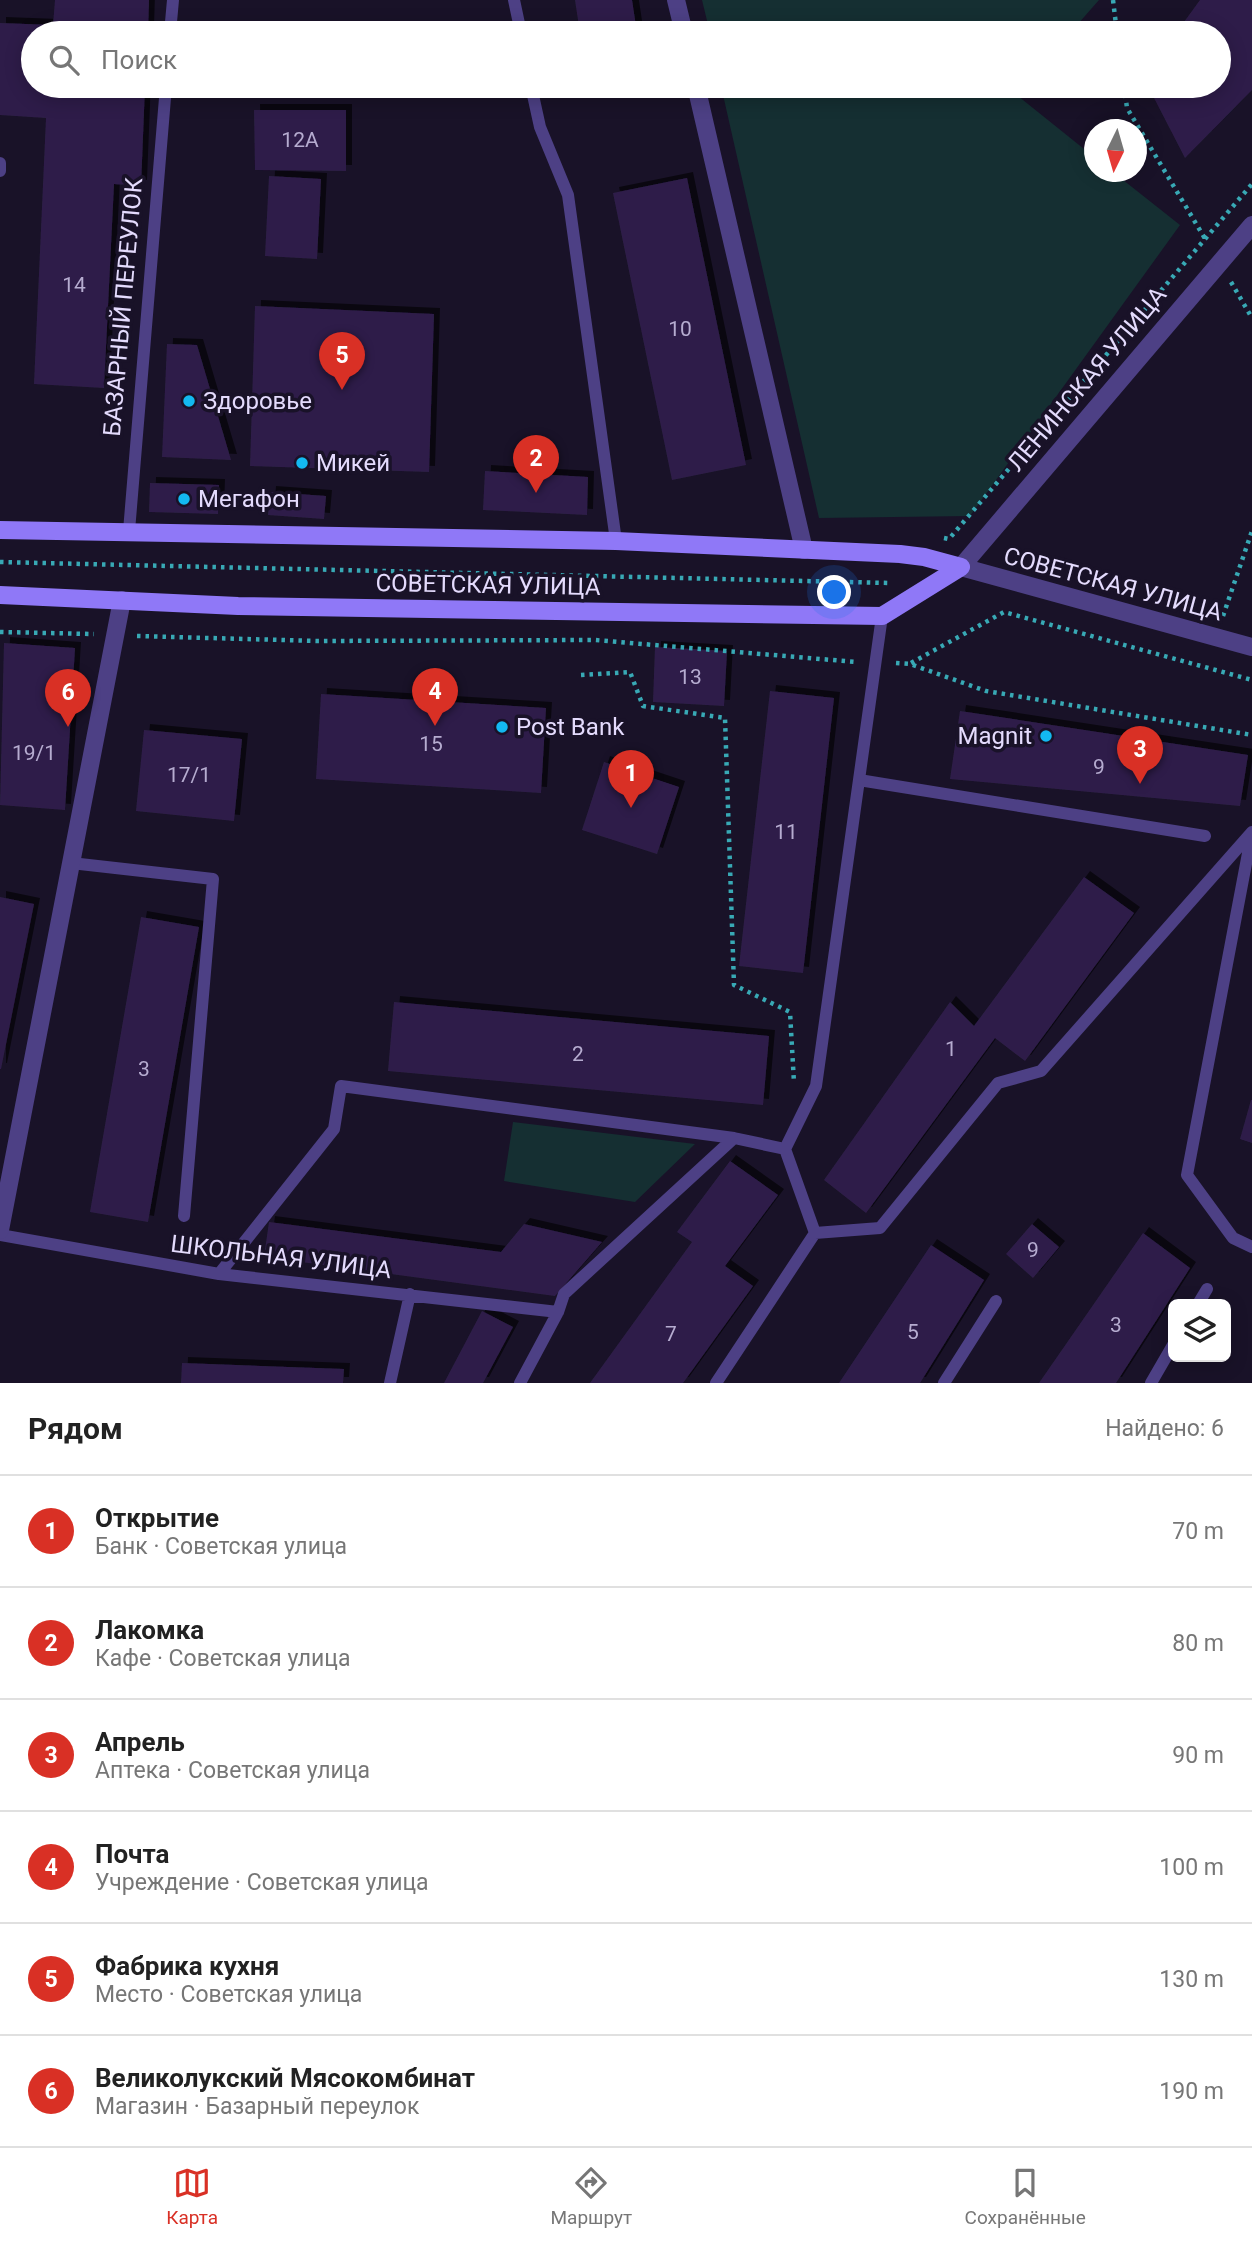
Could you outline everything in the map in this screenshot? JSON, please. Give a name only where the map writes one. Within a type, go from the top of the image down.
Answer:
[{"type":"main road","name":"СОВЕТСКАЯ УЛИЦА","points":[[0,530],[616,541],[900,554],[924,556],[961,567]]},
{"type":"main road","points":[[882,616],[961,567]]},
{"type":"main road","name":"СОВЕТСКАЯ УЛИЦА","points":[[0,595],[238,606],[882,616]]},
{"type":"street","points":[[676,0],[681,21]]},
{"type":"street","points":[[699,98],[804,550]]},
{"type":"street","name":"ЛЕНИНСКАЯ УЛИЦА","points":[[961,567],[1252,225]]},
{"type":"street","name":"СОВЕТСКАЯ УЛИЦА","points":[[961,567],[1252,647]]},
{"type":"street","points":[[0,1232],[122,600]]},
{"type":"lane","points":[[171,21],[173,0]]},
{"type":"lane","points":[[514,0],[518,21]]},
{"type":"lane","name":"БАЗАРНЫЙ ПЕРЕУЛОК","points":[[129,531],[165,98]]},
{"type":"lane","points":[[534,98],[540,128],[568,195],[616,541]]},
{"type":"lane","points":[[0,163],[0,170]]},
{"type":"lane","points":[[815,1233],[785,1149],[816,1086],[882,616]]},
{"type":"lane","points":[[859,780],[1205,836]]},
{"type":"lane","points":[[815,1233],[880,1228],[998,1083],[1041,1071],[1252,832]]},
{"type":"lane","points":[[1252,832],[1187,1175],[1233,1238],[1252,1247]]},
{"type":"lane","points":[[71,863],[213,879],[184,1216]]},
{"type":"lane","points":[[219,1274],[334,1129],[341,1086],[734,1138],[785,1149]]},
{"type":"lane","points":[[520,1383],[558,1312],[564,1294],[734,1138]]},
{"type":"lane","name":"ШКОЛЬНАЯ УЛИЦА","points":[[0,1232],[219,1274],[558,1312]]},
{"type":"lane","points":[[716,1383],[815,1233]]},
{"type":"lane","points":[[1201,1299],[1207,1289]]},
{"type":"lane","points":[[390,1383],[410,1294]]},
{"type":"lane","points":[[944,1383],[996,1301]]},
{"type":"lane","points":[[1151,1383],[1168,1354]]},
{"type":"path","points":[[1113,0],[1116,21]]},
{"type":"path","points":[[1126,98],[1127,108],[1212,250]]},
{"type":"path","points":[[1225,273],[1252,318]]},
{"type":"path","points":[[1222,617],[1252,531]]},
{"type":"path","points":[[880,589],[890,583],[900,554]]},
{"type":"path","points":[[0,562],[890,583]]},
{"type":"path","points":[[910,664],[1004,612],[1252,680]]},
{"type":"path","points":[[0,632],[97,635]]},
{"type":"path","points":[[124,635],[318,641],[595,640],[862,662]]},
{"type":"path","points":[[1205,667],[1209,654]]},
{"type":"path","points":[[886,663],[910,664],[986,691],[1252,735]]},
{"type":"path","points":[[581,675],[630,672],[642,706],[725,718],[734,985],[790,1012],[794,1092]]},
{"type":"green space","points":[[702,0],[1099,0],[1081,21],[707,21]]},
{"type":"green space","points":[[724,98],[1020,98],[1084,149],[1084,182],[1126,182],[1180,225],[970,516],[819,518]]},
{"type":"green space","points":[[513,1122],[695,1144],[635,1202],[504,1181]]},
{"type":"building","points":[[55,0],[149,0],[148,21],[53,21]]},
{"type":"building","points":[[575,0],[632,0],[635,21],[578,21]]},
{"type":"building","points":[[1200,0],[1252,0],[1252,90],[1185,158],[1154,98],[1231,98],[1231,21],[1185,21]]},
{"type":"building","points":[[0,23],[21,24],[21,98],[145,98],[141,186],[114,184],[104,388],[34,384],[46,118],[0,115]]},
{"type":"building","points":[[254,110],[346,110],[346,171],[255,170]]},
{"type":"building","points":[[269,176],[321,179],[317,259],[265,256]]},
{"type":"building","points":[[687,178],[746,465],[672,480],[613,193]]},
{"type":"building","points":[[255,306],[434,314],[429,472],[250,466]]},
{"type":"building","name":"Здоровье","points":[[167,344],[197,345],[231,460],[162,457]]},
{"type":"building","points":[[485,471],[588,477],[587,515],[483,510]]},
{"type":"building","name":"Мегафон","points":[[150,483],[219,485],[218,514],[149,512]]},
{"type":"building","points":[[270,492],[326,496],[324,519],[268,515]]},
{"type":"building","points":[[4,643],[75,648],[65,810],[0,805]]},
{"type":"building","points":[[655,647],[727,651],[724,706],[653,702]]},
{"type":"building","points":[[770,691],[834,698],[803,973],[739,966]]},
{"type":"building","points":[[321,694],[546,708],[541,793],[316,779]]},
{"type":"building","points":[[960,711],[1248,755],[1240,806],[950,779]]},
{"type":"building","points":[[144,730],[242,739],[234,821],[136,811]]},
{"type":"building","points":[[604,762],[679,787],[657,854],[582,830]]},
{"type":"building","points":[[1084,877],[1134,913],[1025,1061],[995,1038],[866,1213],[824,1180],[950,1002],[974,1026]]},
{"type":"building","points":[[0,897],[34,904],[1,1069],[0,1069]]},
{"type":"building","points":[[141,917],[199,927],[148,1222],[90,1212]]},
{"type":"building","points":[[394,1002],[769,1036],[763,1105],[388,1071]]},
{"type":"building","points":[[1252,1100],[1252,1143],[1240,1139]]},
{"type":"building","points":[[730,1161],[778,1195],[725,1266],[753,1286],[683,1383],[590,1383],[692,1242],[677,1232]]},
{"type":"building","points":[[269,1222],[501,1252],[524,1224],[602,1242],[555,1296],[264,1257]]},
{"type":"building","points":[[1032,1224],[1059,1247],[1033,1278],[1006,1254]]},
{"type":"building","points":[[1143,1233],[1190,1268],[1116,1383],[1039,1383]]},
{"type":"building","points":[[931,1245],[984,1280],[920,1383],[839,1383]]},
{"type":"building","points":[[482,1311],[513,1327],[483,1383],[444,1383]]},
{"type":"building","points":[[182,1363],[344,1369],[343,1383],[181,1383]]},
{"type":"place","name":"Фабрика кухня","points":[[342,390]]},
{"type":"place","name":"Здоровье","points":[[189,401]]},
{"type":"place","name":"Микей","points":[[302,463]]},
{"type":"place","name":"Лакомка","points":[[536,493]]},
{"type":"place","name":"Мегафон","points":[[184,499]]},
{"type":"place","name":"Почта","points":[[435,726]]},
{"type":"place","name":"Великолукский Мясокомбинат","points":[[68,727]]},
{"type":"place","name":"Post Bank","points":[[502,727]]},
{"type":"place","name":"Magnit","points":[[1046,736]]},
{"type":"place","name":"Апрель","points":[[1140,784]]},
{"type":"place","name":"Открытие","points":[[631,808]]}]
